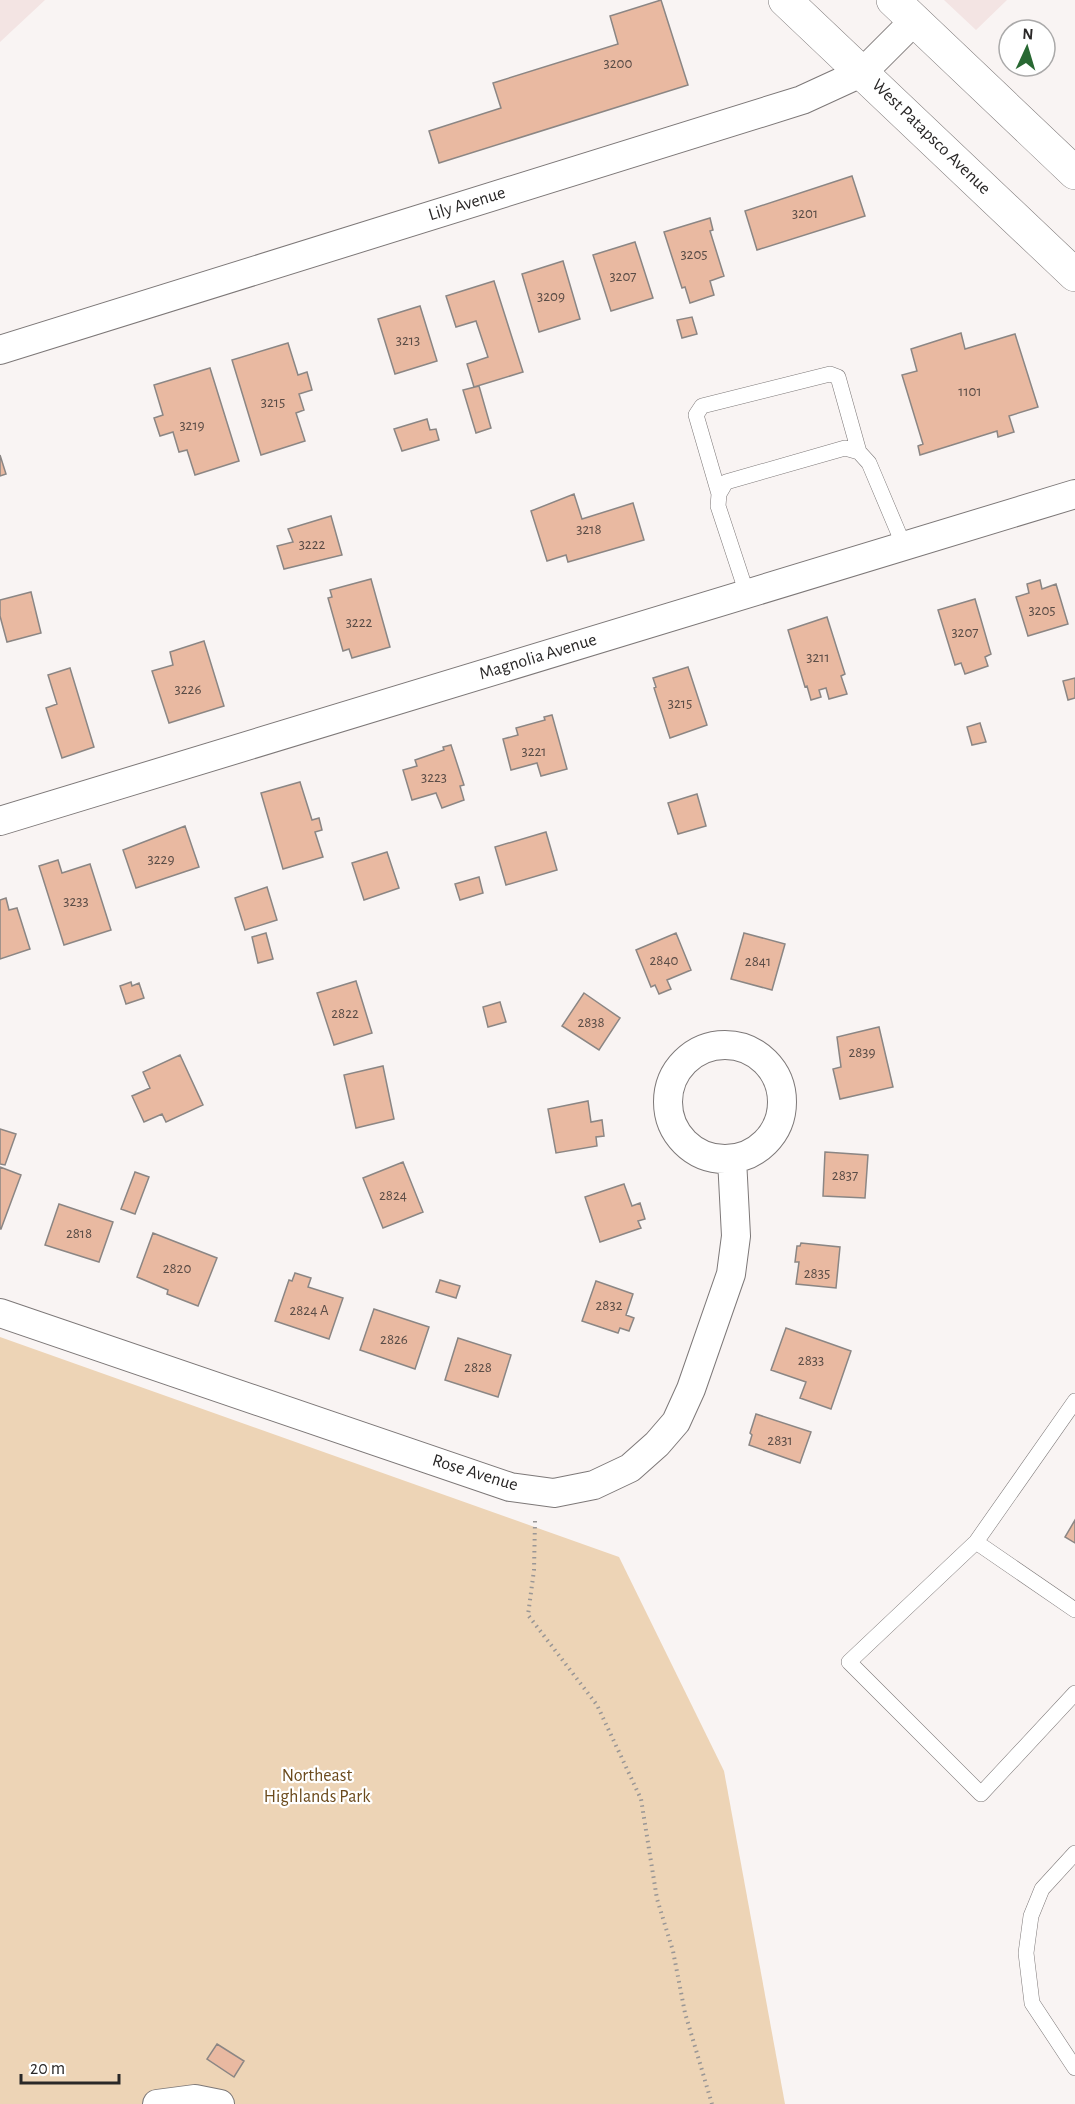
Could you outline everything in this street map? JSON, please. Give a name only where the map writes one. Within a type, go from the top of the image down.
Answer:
[{"type":"main road","name":"West Patapsco Avenue","points":[[785,0],[1075,275]]},
{"type":"main road","points":[[903,11],[1075,173]]},
{"type":"street","name":"Lily Avenue","points":[[0,351],[802,100],[863,72],[903,11]]},
{"type":"street","name":"Magnolia Avenue","points":[[0,821],[1075,494]]},
{"type":"street","points":[[735,1045],[758,1055],[770,1066],[782,1089],[782,1113],[772,1136],[757,1150],[732,1159],[698,1152],[679,1135],[669,1114],[669,1091],[676,1072],[691,1056],[711,1046],[735,1045]]},
{"type":"street","name":"Rose Avenue","points":[[0,1313],[510,1487],[554,1493],[594,1485],[630,1468],[657,1444],[675,1422],[691,1389],[731,1274],[736,1236],[732,1159]]},
{"type":"street","points":[[158,2104],[195,2099],[220,2104]]},
{"type":"lane","points":[[719,494],[696,416],[702,406],[830,374],[838,377],[859,452],[869,464],[903,546]]},
{"type":"lane","points":[[747,594],[717,506],[719,494],[726,482],[845,448],[859,452]]},
{"type":"lane","points":[[1075,1401],[976,1542],[849,1662],[981,1794],[1075,1693]]},
{"type":"lane","points":[[976,1542],[1075,1610]]},
{"type":"lane","points":[[1075,1853],[1042,1889],[1031,1916],[1026,1953],[1032,2003],[1075,2068]]},
{"type":"path","points":[[536,1490],[534,1570],[528,1615],[597,1705],[642,1799],[657,1899],[673,1951],[685,2013],[712,2104]]},
{"type":"shaded area","points":[[0,0],[45,0],[0,42]]},
{"type":"shaded area","points":[[944,0],[1007,0],[976,30]]},
{"type":"green space","name":"Northeast Highlands Park","points":[[0,1337],[619,1557],[724,1771],[785,2104],[0,2104]]},
{"type":"building","points":[[661,0],[688,85],[439,163],[429,131],[501,108],[493,83],[618,44],[610,16]]},
{"type":"building","points":[[852,176],[865,216],[757,250],[745,211]]},
{"type":"building","points":[[710,218],[713,230],[710,231],[724,276],[710,281],[714,295],[690,303],[685,287],[682,288],[664,232]]},
{"type":"building","points":[[635,242],[653,298],[611,311],[593,255]]},
{"type":"building","points":[[563,261],[580,319],[539,332],[522,274]]},
{"type":"building","points":[[494,281],[523,372],[474,387],[467,364],[488,357],[476,321],[456,327],[446,296]]},
{"type":"building","points":[[420,306],[437,361],[395,374],[378,319]]},
{"type":"building","points":[[692,317],[697,334],[682,338],[677,320]]},
{"type":"building","points":[[961,333],[965,349],[1015,334],[1038,407],[1009,416],[1014,432],[998,437],[997,431],[920,455],[918,446],[923,444],[902,375],[917,371],[911,349]]},
{"type":"building","points":[[288,343],[298,375],[307,372],[312,390],[299,394],[304,410],[296,413],[305,441],[261,455],[232,360]]},
{"type":"building","points":[[210,368],[239,461],[195,475],[187,450],[179,452],[173,432],[160,436],[154,418],[163,415],[154,385]]},
{"type":"building","points":[[479,386],[491,428],[476,433],[463,390]]},
{"type":"building","points":[[427,419],[430,430],[436,429],[439,440],[402,451],[394,429]]},
{"type":"building","points":[[0,455],[6,474],[0,476]]},
{"type":"building","points":[[574,494],[582,519],[633,503],[644,540],[568,562],[566,555],[547,561],[531,511]]},
{"type":"building","points":[[331,516],[342,555],[284,569],[277,546],[293,542],[288,529]]},
{"type":"building","points":[[371,579],[390,647],[352,658],[349,649],[343,651],[328,598],[332,597],[330,590]]},
{"type":"building","points":[[1040,580],[1042,589],[1056,584],[1068,624],[1028,636],[1016,597],[1029,593],[1027,584]]},
{"type":"building","points":[[31,592],[41,633],[7,642],[0,616],[0,600]]},
{"type":"building","points":[[975,599],[991,654],[985,657],[988,666],[965,674],[961,663],[955,665],[938,610]]},
{"type":"building","points":[[827,617],[845,674],[841,676],[847,694],[829,699],[826,688],[819,690],[821,697],[811,700],[788,630]]},
{"type":"building","points":[[204,641],[224,706],[169,723],[152,671],[173,665],[170,652]]},
{"type":"building","points":[[688,667],[707,725],[670,738],[653,678]]},
{"type":"building","points":[[70,668],[94,747],[62,758],[46,708],[57,704],[48,675]]},
{"type":"building","points":[[1075,678],[1075,698],[1068,700],[1063,681]]},
{"type":"building","points":[[552,715],[567,769],[541,776],[537,763],[511,770],[503,739],[518,735],[516,728],[545,720],[544,717]]},
{"type":"building","points":[[980,723],[986,742],[972,745],[967,727]]},
{"type":"building","points":[[451,745],[464,785],[460,786],[464,800],[442,808],[436,793],[412,800],[403,770],[417,766],[415,760],[444,750],[443,747]]},
{"type":"building","points":[[300,782],[312,820],[319,818],[322,830],[315,832],[323,857],[283,869],[261,793]]},
{"type":"building","points":[[697,794],[706,826],[678,834],[668,803]]},
{"type":"building","points":[[185,826],[199,867],[136,888],[123,850]]},
{"type":"building","points":[[546,832],[557,870],[506,885],[495,847]]},
{"type":"building","points":[[387,852],[399,888],[364,900],[352,863]]},
{"type":"building","points":[[58,860],[62,873],[90,864],[111,930],[64,945],[39,866]]},
{"type":"building","points":[[479,877],[483,893],[460,900],[455,884]]},
{"type":"building","points":[[267,887],[277,920],[245,930],[235,898]]},
{"type":"building","points":[[6,898],[9,910],[17,908],[30,949],[0,959],[0,900]]},
{"type":"building","points":[[266,933],[273,959],[258,963],[252,937]]},
{"type":"building","points":[[676,933],[691,970],[667,980],[671,989],[659,994],[655,985],[651,987],[636,950]]},
{"type":"building","points":[[744,933],[785,944],[772,990],[731,979]]},
{"type":"building","points":[[356,981],[372,1033],[334,1045],[317,993]]},
{"type":"building","points":[[131,982],[132,986],[139,983],[144,998],[126,1004],[120,986]]},
{"type":"building","points":[[584,993],[620,1018],[599,1050],[562,1026]]},
{"type":"building","points":[[500,1002],[506,1022],[488,1027],[483,1007]]},
{"type":"building","points":[[879,1027],[893,1087],[840,1099],[833,1069],[841,1067],[837,1037]]},
{"type":"building","points":[[180,1055],[203,1105],[166,1122],[162,1114],[144,1122],[132,1096],[150,1088],[143,1072]]},
{"type":"building","points":[[383,1066],[394,1119],[356,1128],[344,1075]]},
{"type":"building","points":[[588,1101],[591,1122],[602,1120],[604,1136],[596,1137],[597,1146],[556,1153],[548,1109]]},
{"type":"building","points":[[0,1129],[16,1134],[5,1165],[0,1164]]},
{"type":"building","points":[[825,1152],[868,1155],[865,1198],[823,1196]]},
{"type":"building","points":[[403,1162],[423,1212],[383,1228],[363,1178]]},
{"type":"building","points":[[0,1167],[21,1175],[1,1229],[0,1229]]},
{"type":"building","points":[[135,1172],[149,1177],[135,1214],[121,1209]]},
{"type":"building","points":[[624,1184],[632,1206],[640,1203],[645,1219],[638,1221],[641,1228],[600,1242],[585,1197]]},
{"type":"building","points":[[59,1204],[113,1222],[99,1262],[45,1245]]},
{"type":"building","points":[[153,1233],[217,1258],[198,1306],[167,1294],[168,1290],[137,1277]]},
{"type":"building","points":[[801,1243],[840,1247],[836,1288],[796,1284],[799,1262],[795,1262],[797,1246]]},
{"type":"building","points":[[295,1273],[311,1278],[308,1287],[343,1298],[329,1339],[275,1321],[289,1280],[292,1281]]},
{"type":"building","points":[[440,1280],[460,1286],[456,1298],[436,1292]]},
{"type":"building","points":[[596,1281],[633,1294],[626,1315],[634,1318],[629,1331],[620,1328],[618,1333],[582,1321]]},
{"type":"building","points":[[374,1309],[429,1327],[415,1369],[360,1350]]},
{"type":"building","points":[[786,1328],[851,1351],[831,1409],[800,1398],[806,1382],[771,1370]]},
{"type":"building","points":[[458,1338],[511,1355],[498,1397],[445,1380]]},
{"type":"building","points":[[756,1414],[811,1432],[800,1463],[749,1445]]},
{"type":"building","points":[[1075,1520],[1075,1543],[1065,1537]]},
{"type":"building","points":[[217,2044],[244,2061],[234,2077],[207,2059]]}]
